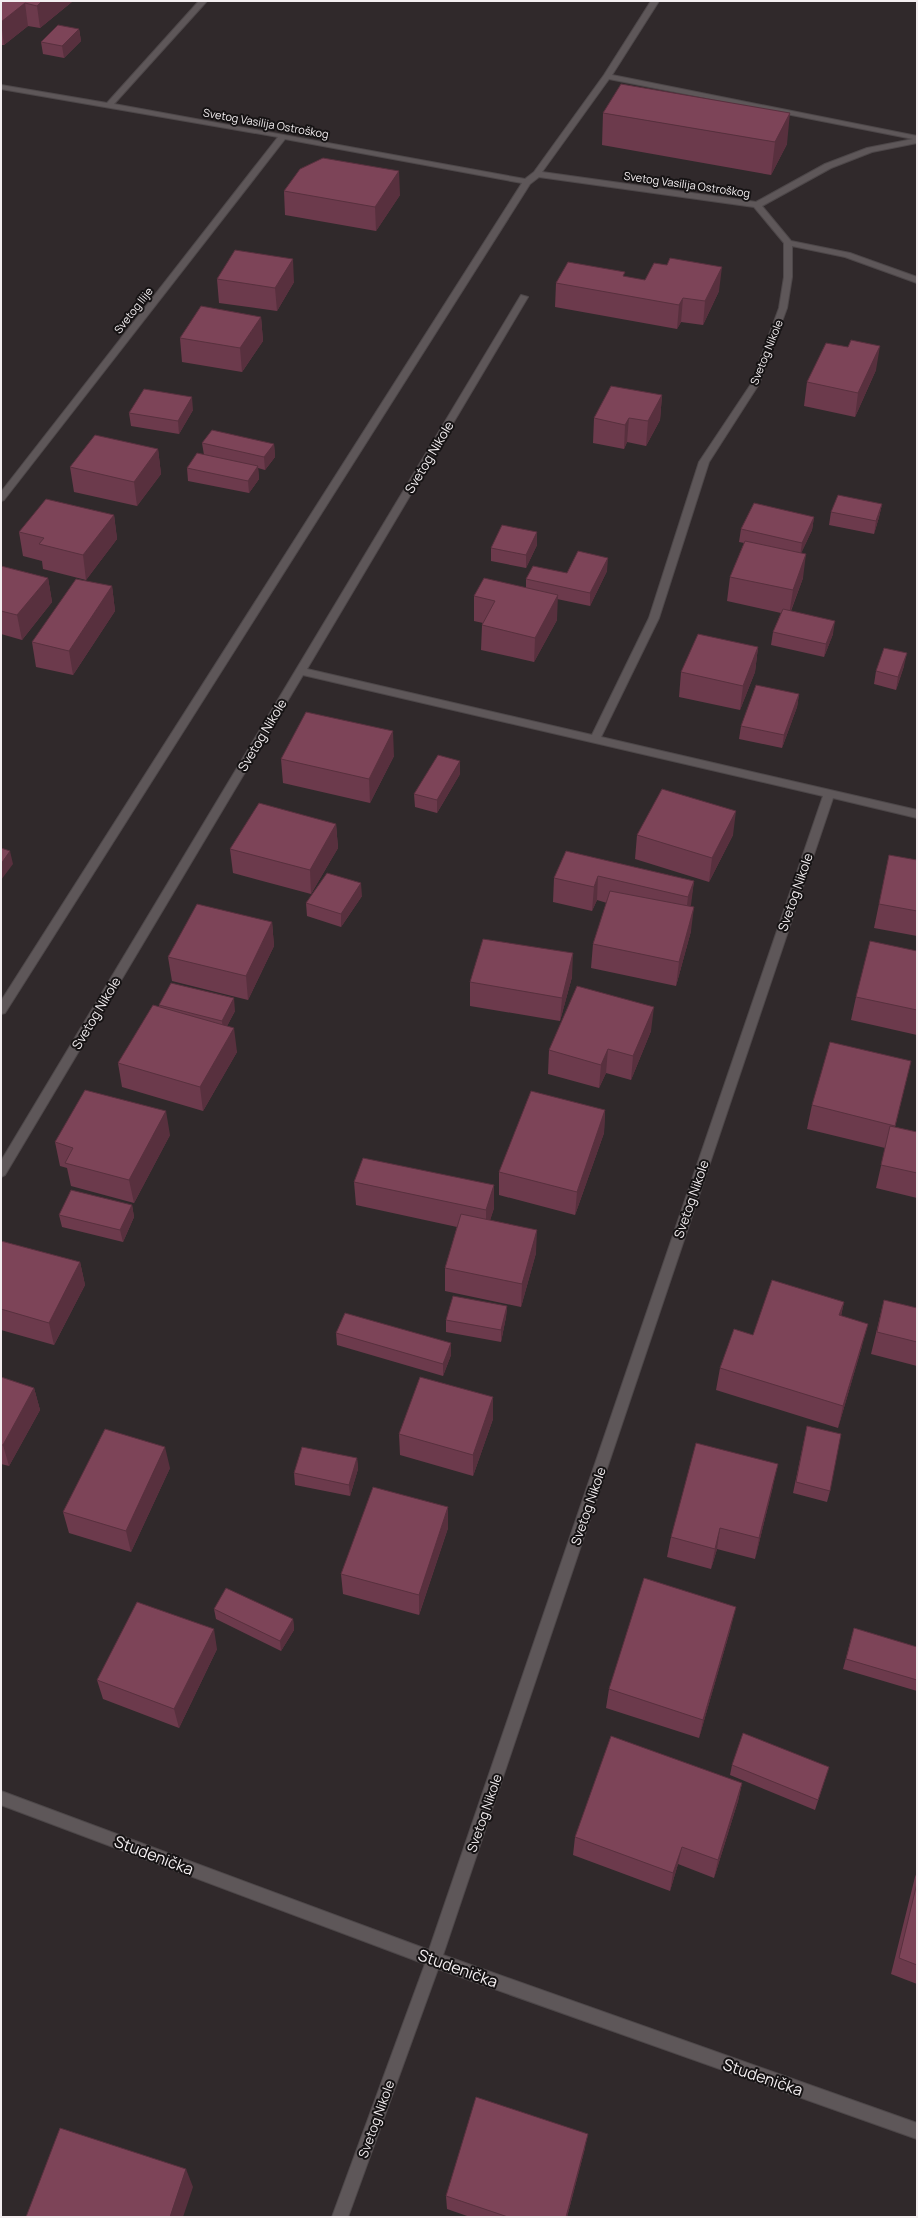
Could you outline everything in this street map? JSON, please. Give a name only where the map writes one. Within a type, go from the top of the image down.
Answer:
[{"type":"street","points":[[108,107],[203,1]]},
{"type":"street","points":[[1,1010],[527,182],[537,174],[607,76],[655,1]]},
{"type":"street","points":[[607,76],[917,138]]},
{"type":"street","name":"Svetog Vasilija Ostroškog","points":[[1,87],[108,107],[283,136],[527,182]]},
{"type":"street","name":"Svetog Ilije","points":[[1,498],[283,136]]},
{"type":"street","name":"Svetog Vasilija Ostroškog","points":[[537,174],[756,205],[828,166],[870,150],[917,141]]},
{"type":"street","points":[[756,205],[788,243],[847,255],[917,280]]},
{"type":"street","name":"Svetog Nikole","points":[[595,739],[654,618],[704,462],[754,384],[783,308],[788,277],[788,243]]},
{"type":"street","name":"Svetog Nikole","points":[[1,1172],[524,297]]},
{"type":"street","points":[[301,671],[917,814]]},
{"type":"street","name":"Svetog Nikole","points":[[340,2217],[434,1960],[829,793]]},
{"type":"street","name":"Studenička","points":[[1,1798],[434,1960],[917,2131]]},
{"type":"building","points":[[1,1],[42,1],[37,6],[25,3],[1,22]]},
{"type":"building","points":[[58,25],[79,29],[62,46],[41,42]]},
{"type":"building","points":[[621,84],[790,113],[775,142],[603,113]]},
{"type":"building","points":[[323,158],[399,171],[375,207],[284,191],[300,169]]},
{"type":"building","points":[[235,250],[293,259],[275,288],[217,279]]},
{"type":"building","points":[[670,258],[722,267],[705,301],[683,298],[679,305],[556,283],[568,262],[625,272],[623,276],[645,280],[654,263],[667,265]]},
{"type":"building","points":[[201,306],[261,317],[240,348],[180,338]]},
{"type":"building","points":[[851,340],[880,346],[858,393],[807,382],[826,343],[848,347]]},
{"type":"building","points":[[611,386],[662,395],[648,421],[629,418],[625,425],[594,418]]},
{"type":"building","points":[[144,389],[192,397],[178,421],[129,413]]},
{"type":"building","points":[[212,430],[274,444],[264,457],[202,443]]},
{"type":"building","points":[[95,435],[158,449],[134,482],[70,467]]},
{"type":"building","points":[[197,453],[258,466],[248,481],[187,468]]},
{"type":"building","points":[[838,495],[882,504],[876,521],[831,512]]},
{"type":"building","points":[[46,499],[114,515],[83,555],[39,544],[44,538],[19,532]]},
{"type":"building","points":[[754,503],[814,517],[802,543],[741,529]]},
{"type":"building","points":[[502,525],[537,532],[526,555],[491,548]]},
{"type":"building","points":[[745,541],[806,554],[793,590],[730,577]]},
{"type":"building","points":[[578,551],[608,558],[590,593],[526,579],[533,566],[567,573]]},
{"type":"building","points":[[1,566],[48,578],[17,615],[1,611]]},
{"type":"building","points":[[484,578],[558,595],[535,638],[482,625],[495,601],[474,596]]},
{"type":"building","points":[[76,579],[112,586],[69,651],[32,642]]},
{"type":"building","points":[[783,609],[835,621],[826,644],[773,632]]},
{"type":"building","points":[[698,634],[758,647],[743,686],[681,672]]},
{"type":"building","points":[[884,648],[907,653],[898,677],[876,671]]},
{"type":"building","points":[[756,685],[799,694],[784,735],[741,726]]},
{"type":"building","points":[[306,712],[393,731],[369,779],[281,759]]},
{"type":"building","points":[[438,755],[460,761],[437,800],[414,794]]},
{"type":"building","points":[[662,789],[736,811],[712,858],[637,835]]},
{"type":"building","points":[[259,803],[336,824],[310,870],[230,849]]},
{"type":"building","points":[[1,848],[10,851],[1,864]]},
{"type":"building","points":[[566,851],[694,881],[688,897],[598,876],[594,887],[554,878]]},
{"type":"building","points":[[889,855],[917,860],[917,911],[879,904]]},
{"type":"building","points":[[327,873],[361,883],[341,914],[306,903]]},
{"type":"building","points":[[610,891],[694,907],[679,962],[593,944]]},
{"type":"building","points":[[197,904],[272,922],[246,976],[168,957]]},
{"type":"building","points":[[483,939],[573,953],[562,998],[470,982]]},
{"type":"building","points":[[870,941],[917,951],[917,1010],[856,997]]},
{"type":"building","points":[[171,983],[234,998],[222,1021],[159,1005]]},
{"type":"building","points":[[577,986],[654,1007],[633,1056],[608,1049],[601,1065],[549,1050]]},
{"type":"building","points":[[153,1005],[234,1028],[200,1087],[118,1063]]},
{"type":"building","points":[[830,1042],[911,1061],[895,1126],[812,1105]]},
{"type":"building","points":[[85,1090],[166,1111],[129,1180],[65,1163],[73,1148],[55,1142]]},
{"type":"building","points":[[531,1091],[605,1110],[577,1192],[499,1172]]},
{"type":"building","points":[[890,1126],[917,1132],[917,1173],[881,1165]]},
{"type":"building","points":[[363,1158],[494,1185],[486,1210],[354,1182]]},
{"type":"building","points":[[71,1190],[132,1205],[120,1230],[59,1215]]},
{"type":"building","points":[[461,1214],[537,1230],[522,1284],[445,1268]]},
{"type":"building","points":[[1,1241],[80,1262],[49,1323],[1,1309]]},
{"type":"building","points":[[772,1280],[844,1302],[839,1315],[868,1324],[843,1406],[720,1368],[734,1329],[753,1335]]},
{"type":"building","points":[[453,1296],[507,1306],[501,1330],[446,1320]]},
{"type":"building","points":[[884,1300],[917,1308],[917,1342],[877,1332]]},
{"type":"building","points":[[345,1313],[451,1343],[443,1364],[336,1333]]},
{"type":"building","points":[[1,1377],[34,1388],[3,1445],[1,1445]]},
{"type":"building","points":[[420,1377],[493,1397],[473,1455],[399,1434]]},
{"type":"building","points":[[807,1426],[841,1434],[830,1491],[796,1482]]},
{"type":"building","points":[[105,1429],[165,1447],[126,1531],[63,1512]]},
{"type":"building","points":[[696,1443],[778,1464],[759,1538],[720,1528],[715,1549],[671,1537]]},
{"type":"building","points":[[302,1447],[357,1458],[349,1485],[294,1473]]},
{"type":"building","points":[[373,1487],[448,1507],[419,1595],[341,1574]]},
{"type":"building","points":[[644,1578],[736,1607],[703,1720],[609,1689]]},
{"type":"building","points":[[226,1588],[293,1619],[280,1641],[214,1609]]},
{"type":"building","points":[[137,1602],[214,1629],[174,1709],[97,1680]]},
{"type":"building","points":[[854,1628],[917,1647],[917,1680],[846,1659]]},
{"type":"building","points":[[743,1733],[829,1767],[818,1800],[732,1765]]},
{"type":"building","points":[[611,1736],[742,1783],[718,1860],[682,1847],[673,1873],[575,1837]]},
{"type":"building","points":[[917,1883],[917,1965],[899,1958]]},
{"type":"building","points":[[476,2097],[588,2134],[566,2217],[508,2217],[446,2196]]},
{"type":"building","points":[[60,2128],[186,2169],[170,2217],[26,2217]]}]
